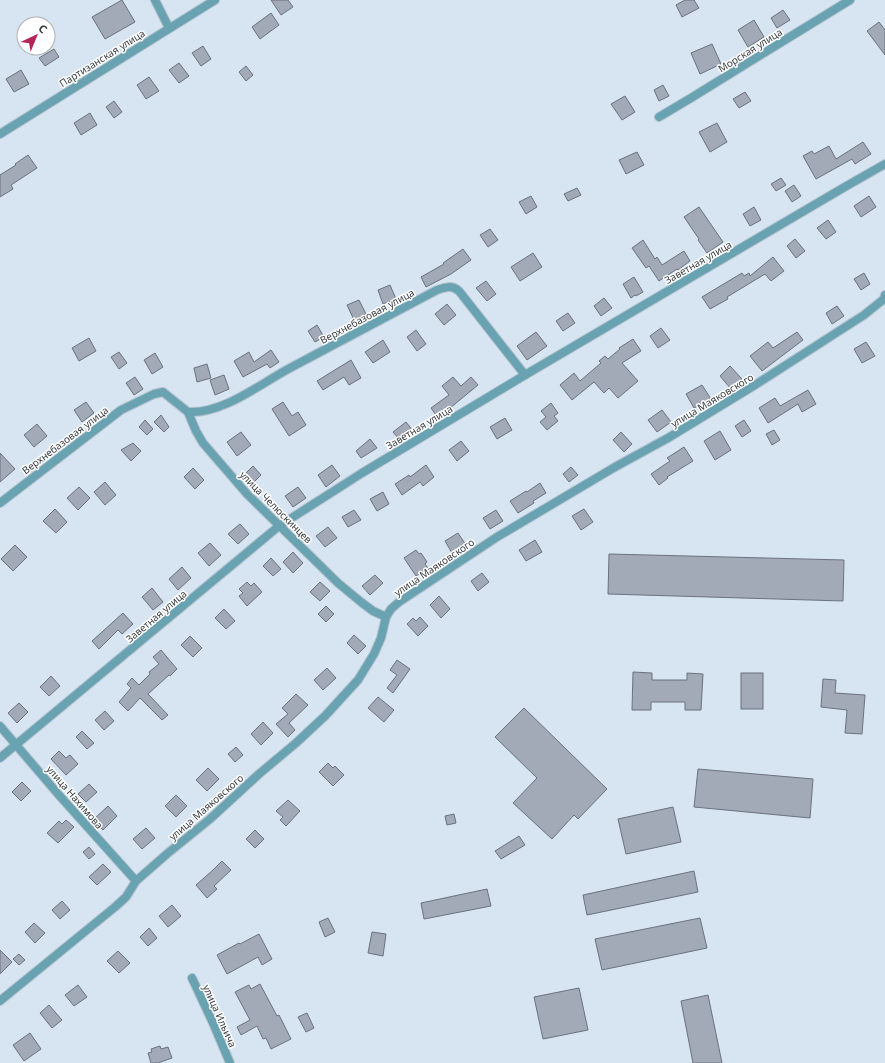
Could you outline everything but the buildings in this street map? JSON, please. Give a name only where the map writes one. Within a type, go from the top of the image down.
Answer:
[{"type":"street","points":[[154,0],[169,28]]},
{"type":"street","name":"Партизанская улица","points":[[0,134],[215,0]]},
{"type":"street","name":"Морская улица","points":[[660,117],[850,0]]},
{"type":"street","name":"Заветная улица","points":[[0,758],[279,526],[362,473],[525,375],[885,164]]},
{"type":"street","name":"Верхнебазовая улица","points":[[188,412],[198,413],[222,405],[244,395],[278,374],[430,293],[445,287],[455,288],[459,292],[525,375]]},
{"type":"street","name":"улица Маяковского","points":[[0,1001],[115,907],[126,896],[136,881],[210,819],[325,716],[358,680],[374,654],[381,638],[386,617],[391,609],[399,602],[497,537],[615,467],[668,438],[755,385],[864,315],[885,298]]},
{"type":"street","name":"Верхнебазовая улица","points":[[0,503],[121,410],[154,394],[163,392],[168,395]]},
{"type":"street","name":"улица Челюскинцев","points":[[168,395],[188,412],[203,443],[247,494],[338,583],[360,602],[373,611],[386,617]]},
{"type":"street","name":"улица Нахимова","points":[[0,726],[58,794],[136,881]]},
{"type":"street","name":"улица Ильича","points":[[192,978],[230,1063]]}]
